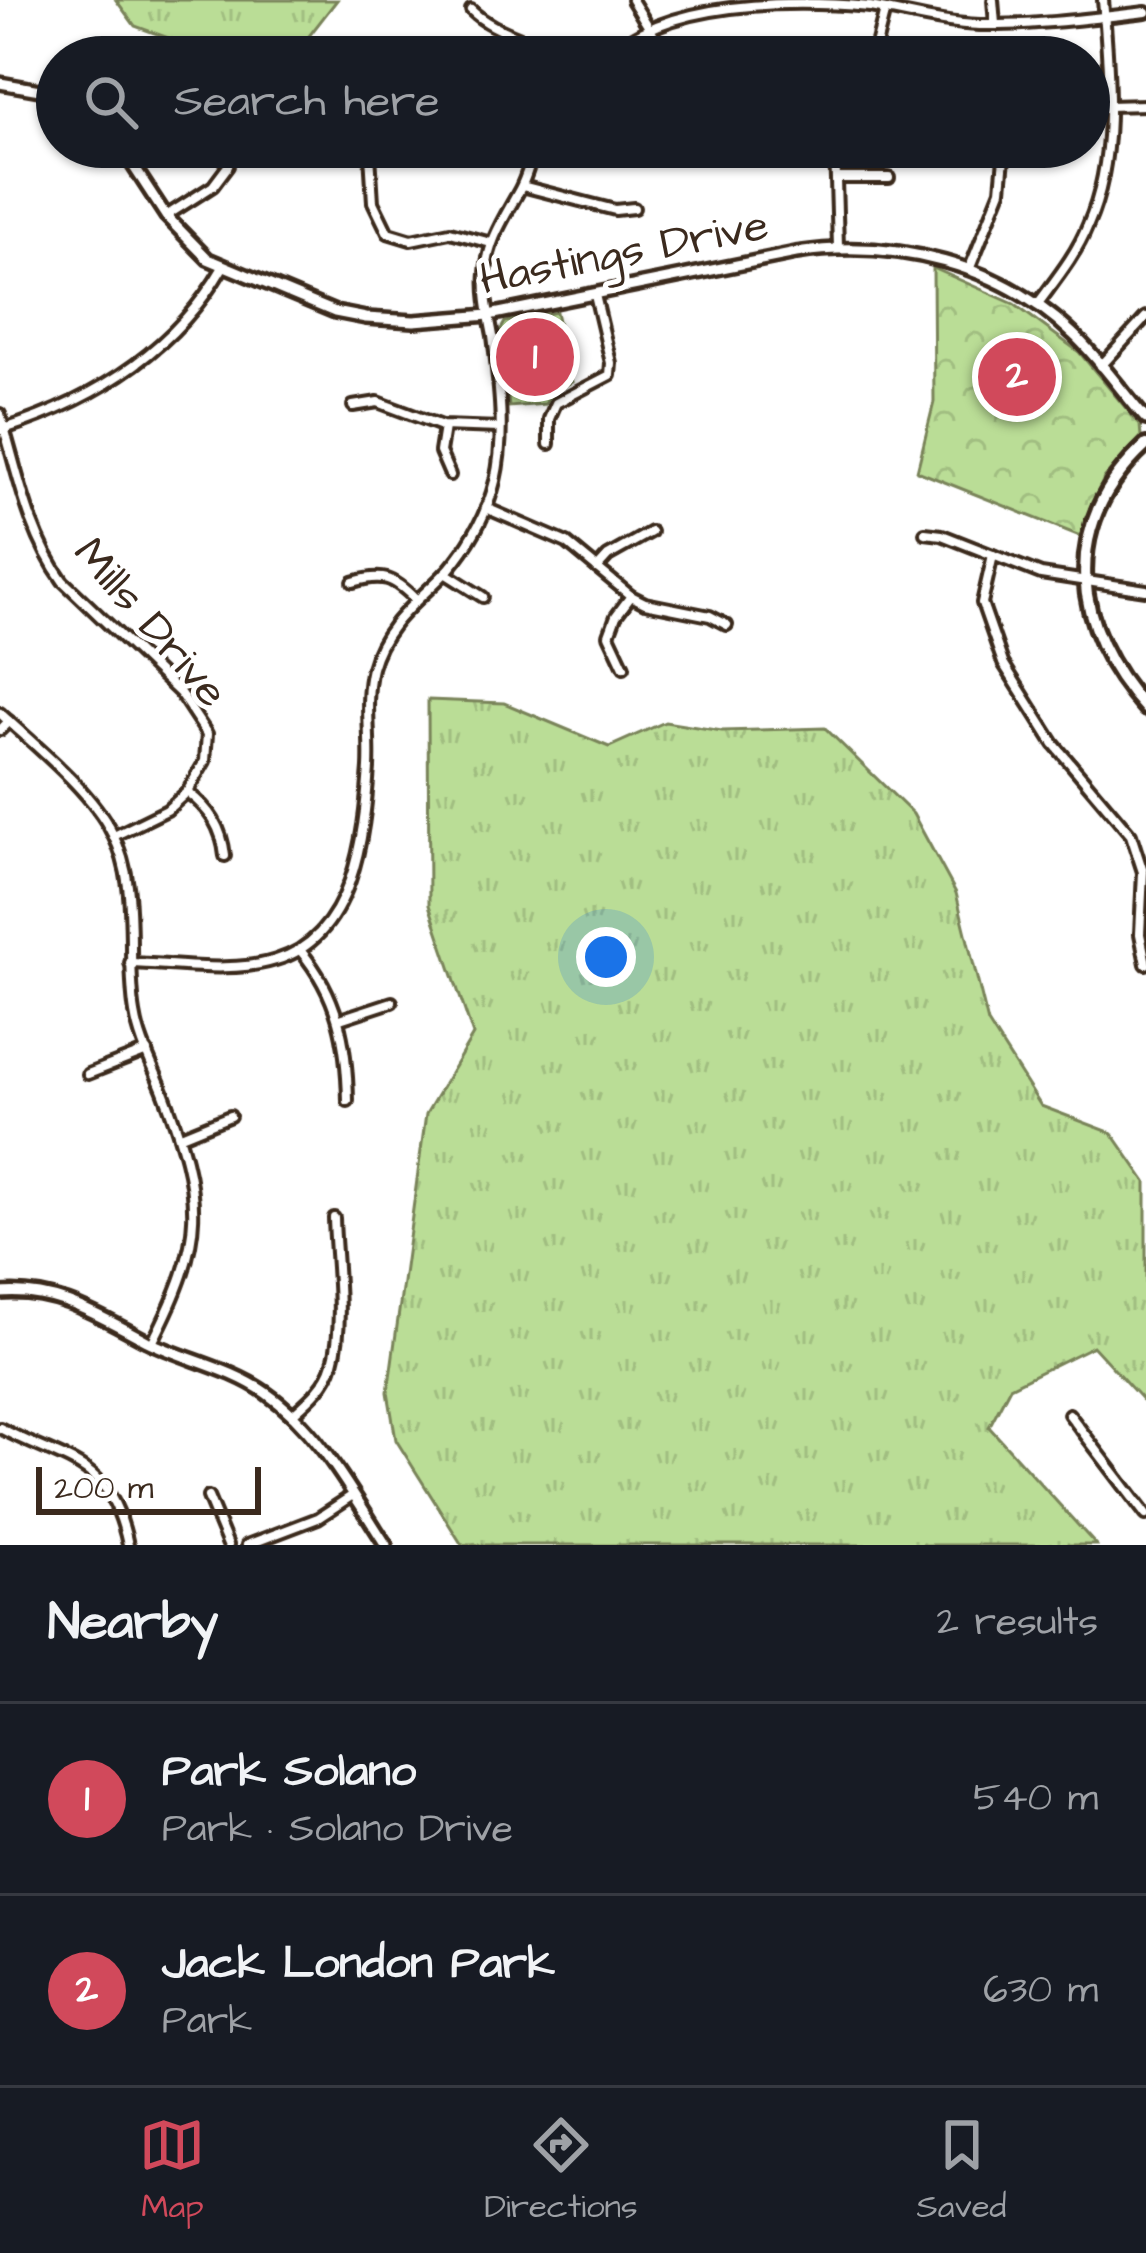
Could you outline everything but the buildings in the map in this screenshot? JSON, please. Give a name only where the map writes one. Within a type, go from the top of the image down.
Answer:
[{"type":"main road","points":[[1146,446],[1126,465],[1100,507],[1090,538],[1085,581],[1102,652],[1146,709]]},
{"type":"street","points":[[632,0],[652,36]]},
{"type":"street","points":[[993,0],[994,24]]},
{"type":"street","points":[[1103,0],[1107,36]]},
{"type":"street","points":[[636,36],[690,10],[724,3],[833,2],[994,24],[1146,12]]},
{"type":"street","points":[[471,10],[489,26],[518,36]]},
{"type":"street","points":[[878,36],[885,10]]},
{"type":"street","points":[[0,83],[36,90]]},
{"type":"street","points":[[1110,106],[1146,105]]},
{"type":"street","name":"Hastings Drive","points":[[135,168],[166,216],[196,250],[223,267],[335,312],[366,318],[414,321],[489,315],[838,247],[895,250],[969,270],[1037,305],[1072,333],[1146,419]]},
{"type":"street","points":[[166,216],[213,186],[226,168]]},
{"type":"street","points":[[371,168],[373,202],[388,233],[411,240],[460,233],[491,242]]},
{"type":"street","points":[[130,963],[272,962],[300,950],[344,898],[353,877],[368,778],[371,671],[385,637],[476,533],[497,469],[500,428],[486,273],[491,242],[527,168]]},
{"type":"street","points":[[836,168],[838,247]]},
{"type":"street","points":[[969,270],[1001,190],[1003,168]]},
{"type":"street","points":[[1037,305],[1075,253],[1095,209],[1100,168]]},
{"type":"street","points":[[836,178],[889,178]]},
{"type":"street","points":[[522,186],[615,211],[634,208]]},
{"type":"street","points":[[2,430],[57,411],[154,352],[190,318],[223,267]]},
{"type":"street","points":[[548,444],[549,419],[556,403],[610,375],[595,295]]},
{"type":"street","points":[[1101,366],[1146,316]]},
{"type":"street","points":[[353,406],[378,402],[444,427],[500,428]]},
{"type":"street","name":"Mills Drive","points":[[0,414],[28,512],[48,560],[200,718],[207,734],[205,761],[188,792]]},
{"type":"street","points":[[444,427],[440,452],[450,475]]},
{"type":"street","points":[[486,508],[549,533],[631,596],[728,625]]},
{"type":"street","points":[[596,568],[651,532]]},
{"type":"street","points":[[925,533],[943,535],[1040,574],[1146,590]]},
{"type":"street","points":[[993,555],[982,603],[989,633],[1037,719],[1131,835],[1143,872],[1140,934],[1146,964]]},
{"type":"street","points":[[445,573],[483,596]]},
{"type":"street","points":[[353,582],[385,576],[395,579],[415,599]]},
{"type":"street","points":[[624,667],[609,635],[631,596]]},
{"type":"street","points":[[0,712],[93,805],[114,836],[128,889],[137,1024],[181,1136],[191,1178],[194,1230],[152,1343]]},
{"type":"street","points":[[0,730],[8,721]]},
{"type":"street","points":[[114,836],[167,810],[188,792],[217,824],[225,856]]},
{"type":"street","points":[[300,950],[340,1019],[346,1042],[348,1101]]},
{"type":"street","points":[[340,1019],[392,1002]]},
{"type":"street","points":[[88,1074],[147,1051]]},
{"type":"street","points":[[181,1136],[230,1116]]},
{"type":"street","points":[[292,1415],[318,1392],[333,1362],[337,1334],[334,1218]]},
{"type":"street","points":[[0,1293],[67,1301],[94,1311],[152,1343],[265,1392],[292,1415],[386,1545]]},
{"type":"street","points":[[1069,1414],[1146,1515]]},
{"type":"street","points":[[0,1428],[92,1471],[111,1494],[128,1545]]},
{"type":"street","points":[[247,1545],[318,1518],[353,1496]]},
{"type":"street","points":[[208,1497],[228,1545]]},
{"type":"green space","points":[[116,0],[337,0],[309,36],[163,36],[135,26]]},
{"type":"green space","points":[[933,268],[1014,304],[1079,352],[1140,425],[1141,437],[1104,478],[1080,536],[917,471],[934,402]]},
{"type":"green space","points":[[556,312],[572,382],[554,391],[545,404],[509,407],[500,331],[505,322]]},
{"type":"green space","points":[[428,700],[504,703],[609,747],[665,722],[722,731],[825,728],[913,814],[956,893],[988,1023],[1041,1106],[1112,1133],[1146,1182],[1146,1404],[1093,1346],[1010,1387],[989,1427],[1096,1545],[462,1545],[396,1440],[388,1392],[426,1114],[473,1035],[429,905]]},
{"type":"place","name":"Park Solano","points":[[535,357]]},
{"type":"place","name":"Jack London Park","points":[[1017,377]]}]
